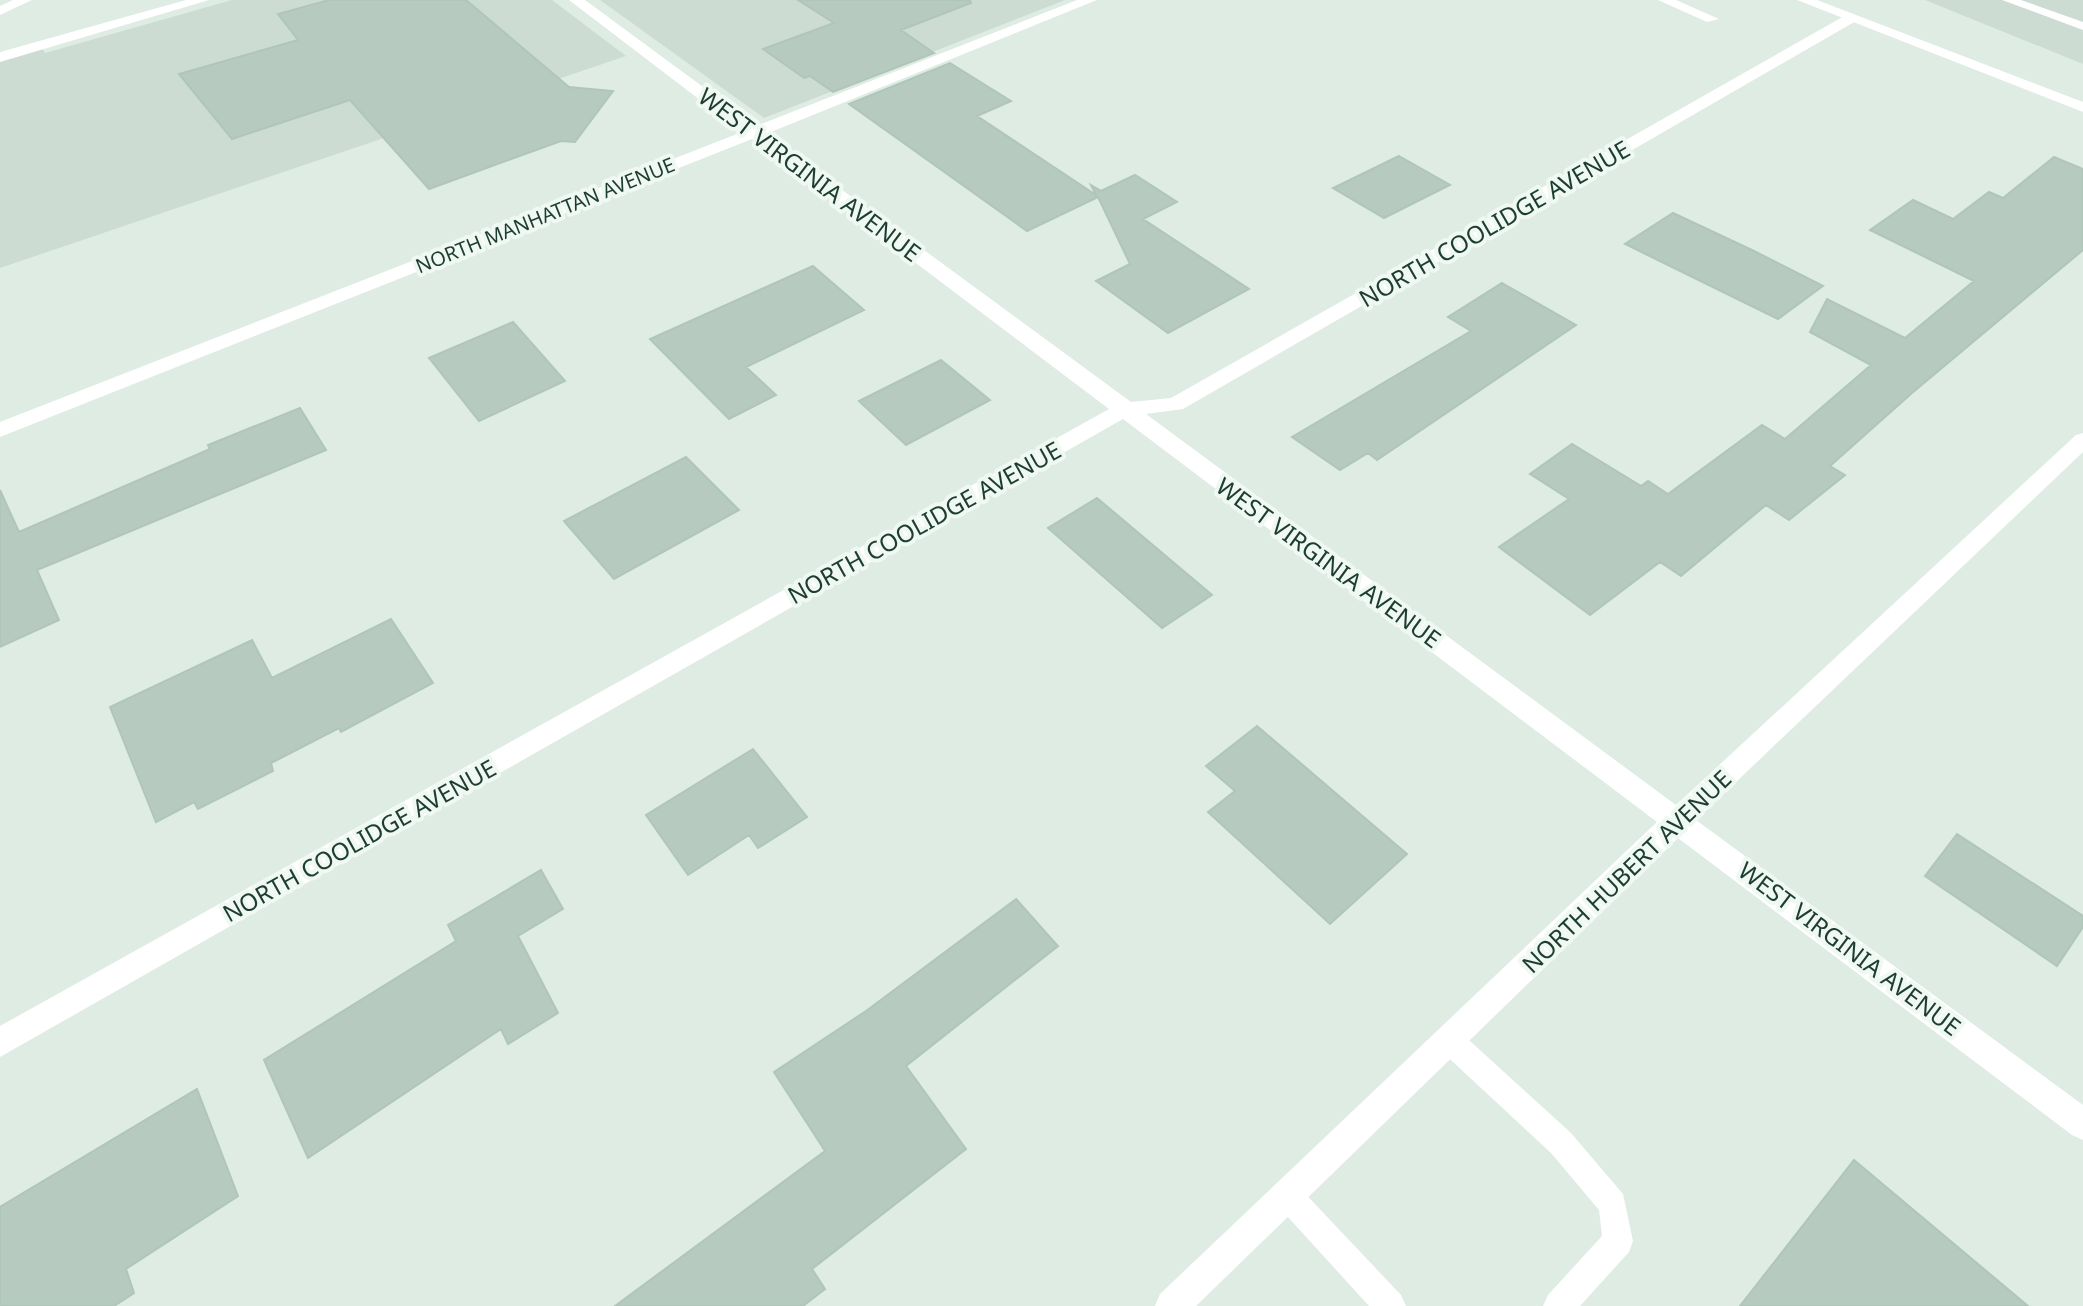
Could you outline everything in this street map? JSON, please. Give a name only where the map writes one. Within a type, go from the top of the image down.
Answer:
[{"type":"street","points":[[0,11],[25,0]]},
{"type":"street","points":[[0,57],[202,0]]},
{"type":"street","name":"WEST VIRGINIA AVENUE","points":[[576,0],[1123,410],[1679,819],[2083,1124]]},
{"type":"street","name":"NORTH MANHATTAN AVENUE","points":[[0,430],[1090,0]]},
{"type":"street","points":[[1804,0],[2083,107]]},
{"type":"street","name":"NORTH COOLIDGE AVENUE","points":[[0,1042],[1123,410],[1176,404],[1851,18]]},
{"type":"street","name":"NORTH HUBERT AVENUE","points":[[1172,1306],[1679,819],[2083,440]]},
{"type":"lane","points":[[1664,0],[1712,19]]},
{"type":"lane","points":[[2008,0],[2083,26]]},
{"type":"lane","points":[[1449,1040],[1561,1143],[1613,1204],[1618,1241],[1559,1306]]},
{"type":"lane","points":[[1287,1195],[1390,1306]]},
{"type":"shaded area","points":[[232,0],[552,0],[626,56],[0,268],[0,52],[38,42],[45,53]]},
{"type":"shaded area","points":[[600,0],[1065,0],[764,118]]},
{"type":"shaded area","points":[[1925,0],[2083,0],[2083,64]]},
{"type":"building","points":[[329,0],[466,0],[569,87],[613,91],[575,142],[561,141],[429,189],[350,100],[232,139],[179,74],[298,40],[278,14]]},
{"type":"building","points":[[798,0],[970,0],[971,3],[901,30],[934,53],[833,92],[810,76],[804,78],[763,49],[834,23]]},
{"type":"building","points":[[950,63],[1011,101],[977,116],[1096,195],[1091,185],[1101,191],[1135,175],[1177,202],[1143,219],[1249,289],[1168,333],[1096,281],[1130,264],[1098,197],[1027,231],[849,104]]},
{"type":"building","points":[[1399,156],[1450,185],[1384,218],[1333,188]]},
{"type":"building","points":[[2054,157],[2083,169],[2083,250],[1830,466],[1845,475],[1789,520],[1766,505],[1681,576],[1660,562],[1590,615],[1499,547],[1569,499],[1530,474],[1572,444],[1641,486],[1648,481],[1668,494],[1762,425],[1785,439],[1871,365],[1810,332],[1827,299],[1905,338],[1974,281],[1870,230],[1913,200],[1953,219],[1989,192],[2003,198]]},
{"type":"building","points":[[1673,213],[1823,286],[1778,319],[1625,244]]},
{"type":"building","points":[[813,266],[864,310],[746,367],[776,395],[729,419],[650,339]]},
{"type":"building","points":[[1502,283],[1576,325],[1377,460],[1368,453],[1340,470],[1292,437],[1471,331],[1448,317]]},
{"type":"building","points":[[513,322],[565,381],[479,421],[429,358]]},
{"type":"building","points":[[941,360],[990,400],[906,445],[859,401]]},
{"type":"building","points":[[300,408],[326,450],[37,570],[59,620],[0,647],[0,490],[19,532],[210,449],[208,445]]},
{"type":"building","points":[[686,457],[739,510],[614,579],[564,521]]},
{"type":"building","points":[[1097,498],[1212,595],[1162,628],[1048,528]]},
{"type":"building","points":[[391,619],[433,683],[341,732],[339,728],[271,763],[273,771],[198,809],[194,802],[156,822],[110,707],[252,640],[272,678]]},
{"type":"building","points":[[1257,726],[1407,854],[1330,924],[1208,812],[1235,791],[1206,766]]},
{"type":"building","points":[[753,749],[807,817],[758,848],[749,835],[688,875],[646,815]]},
{"type":"building","points":[[1957,834],[2083,916],[2083,927],[2057,966],[1925,876]]},
{"type":"building","points":[[541,870],[563,909],[518,936],[558,1013],[508,1044],[501,1029],[308,1158],[264,1060],[456,941],[448,925]]},
{"type":"building","points":[[1016,899],[1058,946],[906,1066],[966,1149],[812,1269],[825,1289],[803,1306],[615,1306],[825,1151],[774,1072],[866,1011]]},
{"type":"building","points":[[197,1089],[238,1196],[126,1269],[134,1293],[114,1306],[0,1306],[0,1207]]},
{"type":"building","points":[[1854,1160],[2028,1306],[1740,1306]]}]
